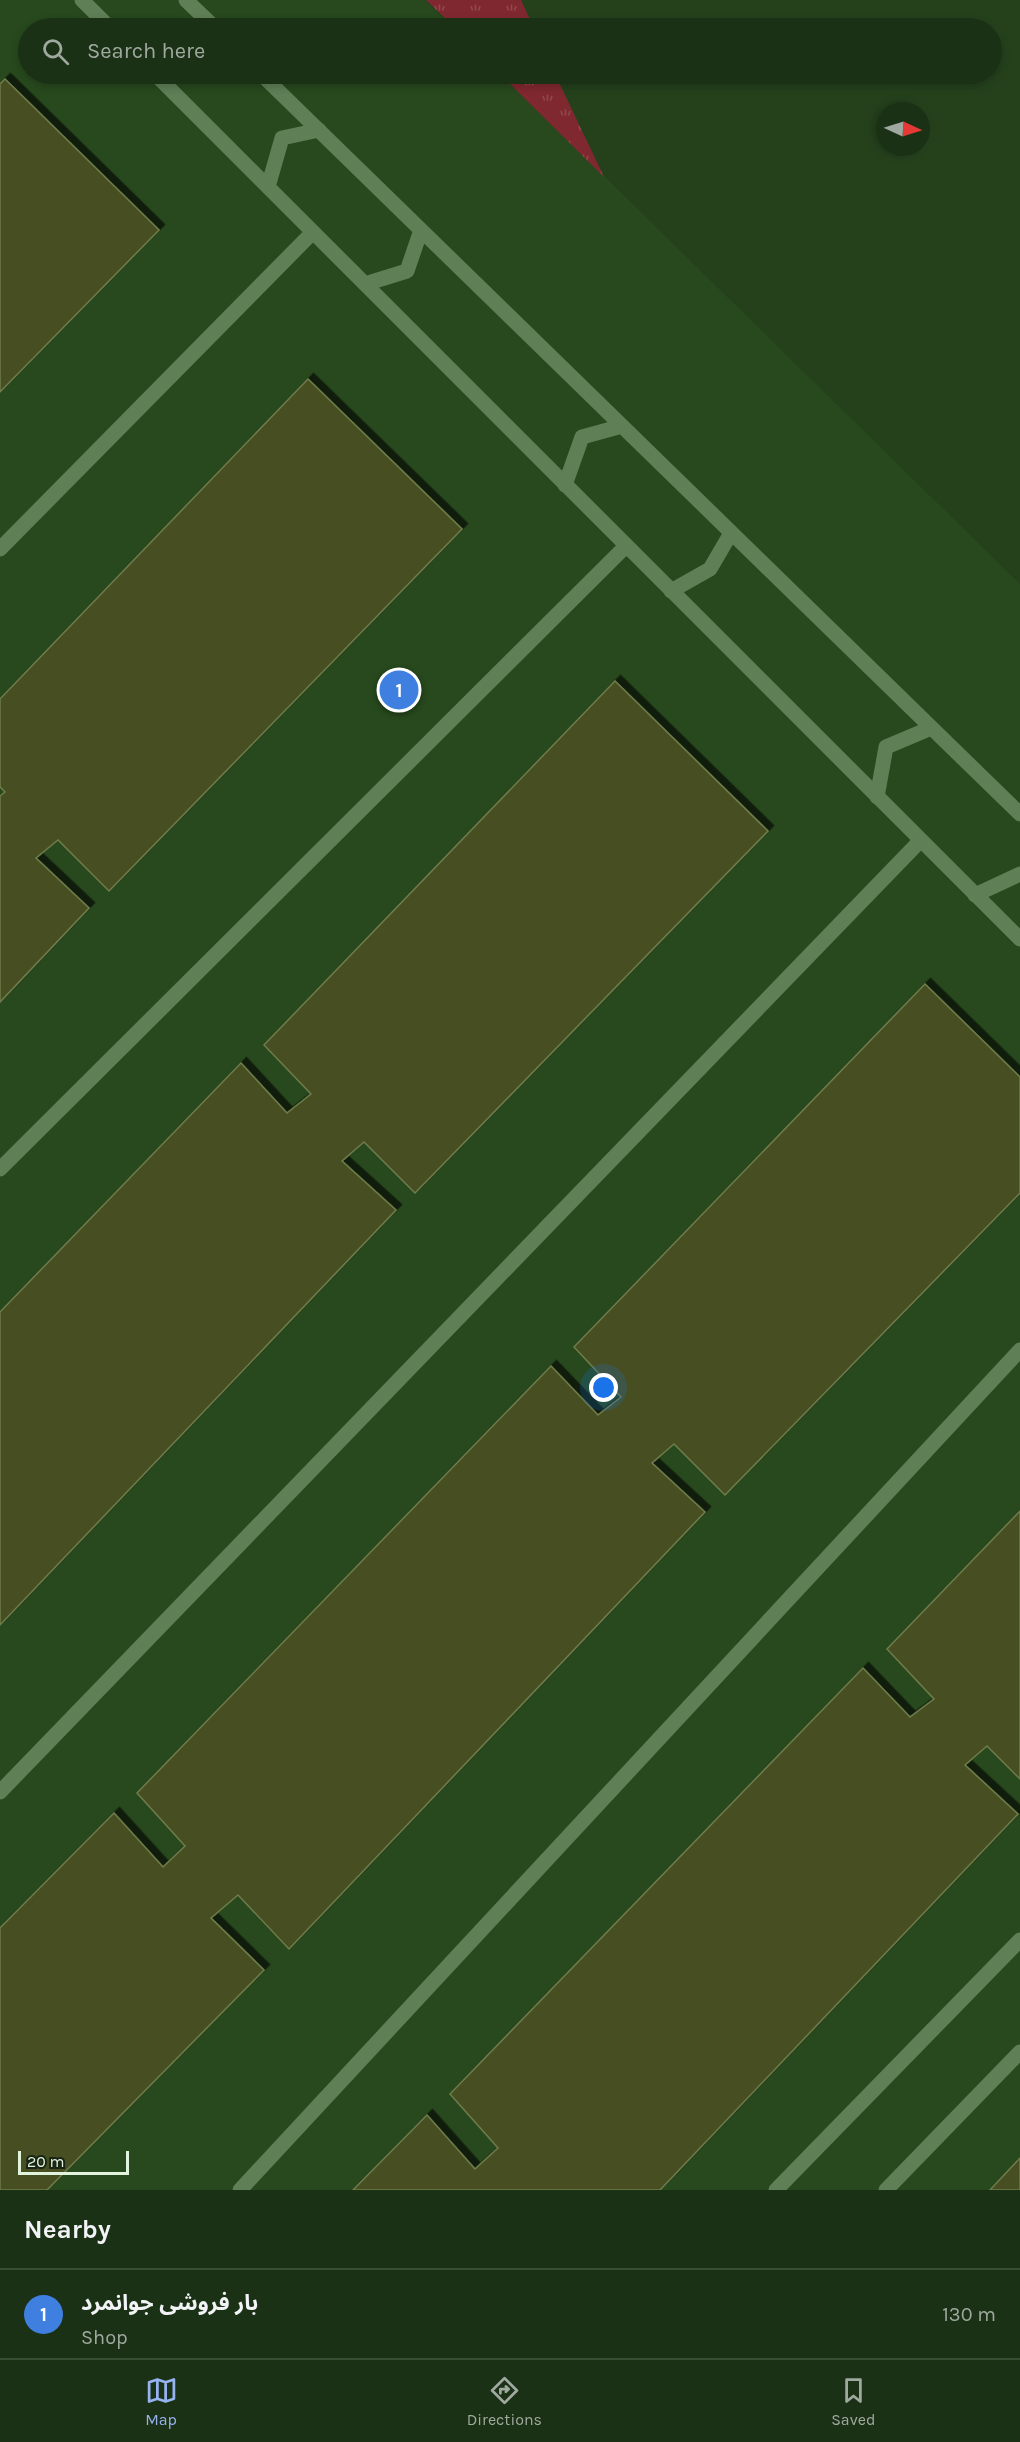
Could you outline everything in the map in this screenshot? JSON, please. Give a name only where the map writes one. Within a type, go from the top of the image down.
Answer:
[{"type":"street","points":[[82,0],[100,18]]},
{"type":"street","points":[[186,0],[205,18]]},
{"type":"street","points":[[165,84],[1020,939]]},
{"type":"street","points":[[271,84],[1020,814]]},
{"type":"street","points":[[268,187],[282,138],[319,130]]},
{"type":"street","points":[[365,284],[407,271],[421,230]]},
{"type":"street","points":[[0,549],[313,232]]},
{"type":"street","points":[[565,485],[582,436],[622,426]]},
{"type":"street","points":[[671,591],[710,569],[731,533]]},
{"type":"street","points":[[0,1169],[626,546]]},
{"type":"street","points":[[877,798],[886,747],[931,728]]},
{"type":"street","points":[[0,1792],[920,841]]},
{"type":"street","points":[[975,895],[1020,874]]},
{"type":"street","points":[[240,2190],[1020,1350]]},
{"type":"street","points":[[776,2190],[1020,1940]]},
{"type":"street","points":[[886,2190],[1020,2052]]},
{"type":"shaded area","points":[[0,0],[425,0],[444,18],[18,18],[18,84],[510,84],[1020,584],[1020,2190],[0,2190]]},
{"type":"green space","points":[[426,0],[521,0],[529,18],[445,18]]},
{"type":"green space","points":[[510,84],[560,84],[604,177]]},
{"type":"building","points":[[5,79],[159,230],[0,392],[0,84]]},
{"type":"building","points":[[308,379],[462,529],[109,891],[58,840],[36,858],[89,908],[0,1002],[0,796],[5,792],[0,787],[0,699]]},
{"type":"building","points":[[615,681],[768,831],[415,1193],[364,1142],[342,1161],[396,1210],[0,1625],[0,1312],[241,1063],[287,1113],[311,1094],[264,1045]]},
{"type":"building","points":[[925,984],[1020,1077],[1020,1193],[725,1495],[674,1444],[652,1463],[705,1512],[289,1949],[238,1895],[211,1918],[264,1970],[47,2190],[0,2190],[0,1928],[114,1813],[163,1867],[185,1846],[137,1793],[551,1366],[598,1415],[621,1397],[574,1347]]},
{"type":"building","points":[[1020,1511],[1020,1779],[987,1746],[965,1765],[1018,1814],[660,2190],[353,2190],[427,2115],[475,2169],[498,2148],[450,2094],[863,1668],[910,1717],[934,1699],[887,1649]]},
{"type":"building","points":[[1020,2158],[1020,2190],[990,2190]]},
{"type":"place","name":"بار فروشی جوانمرد","points":[[399,690]]}]
